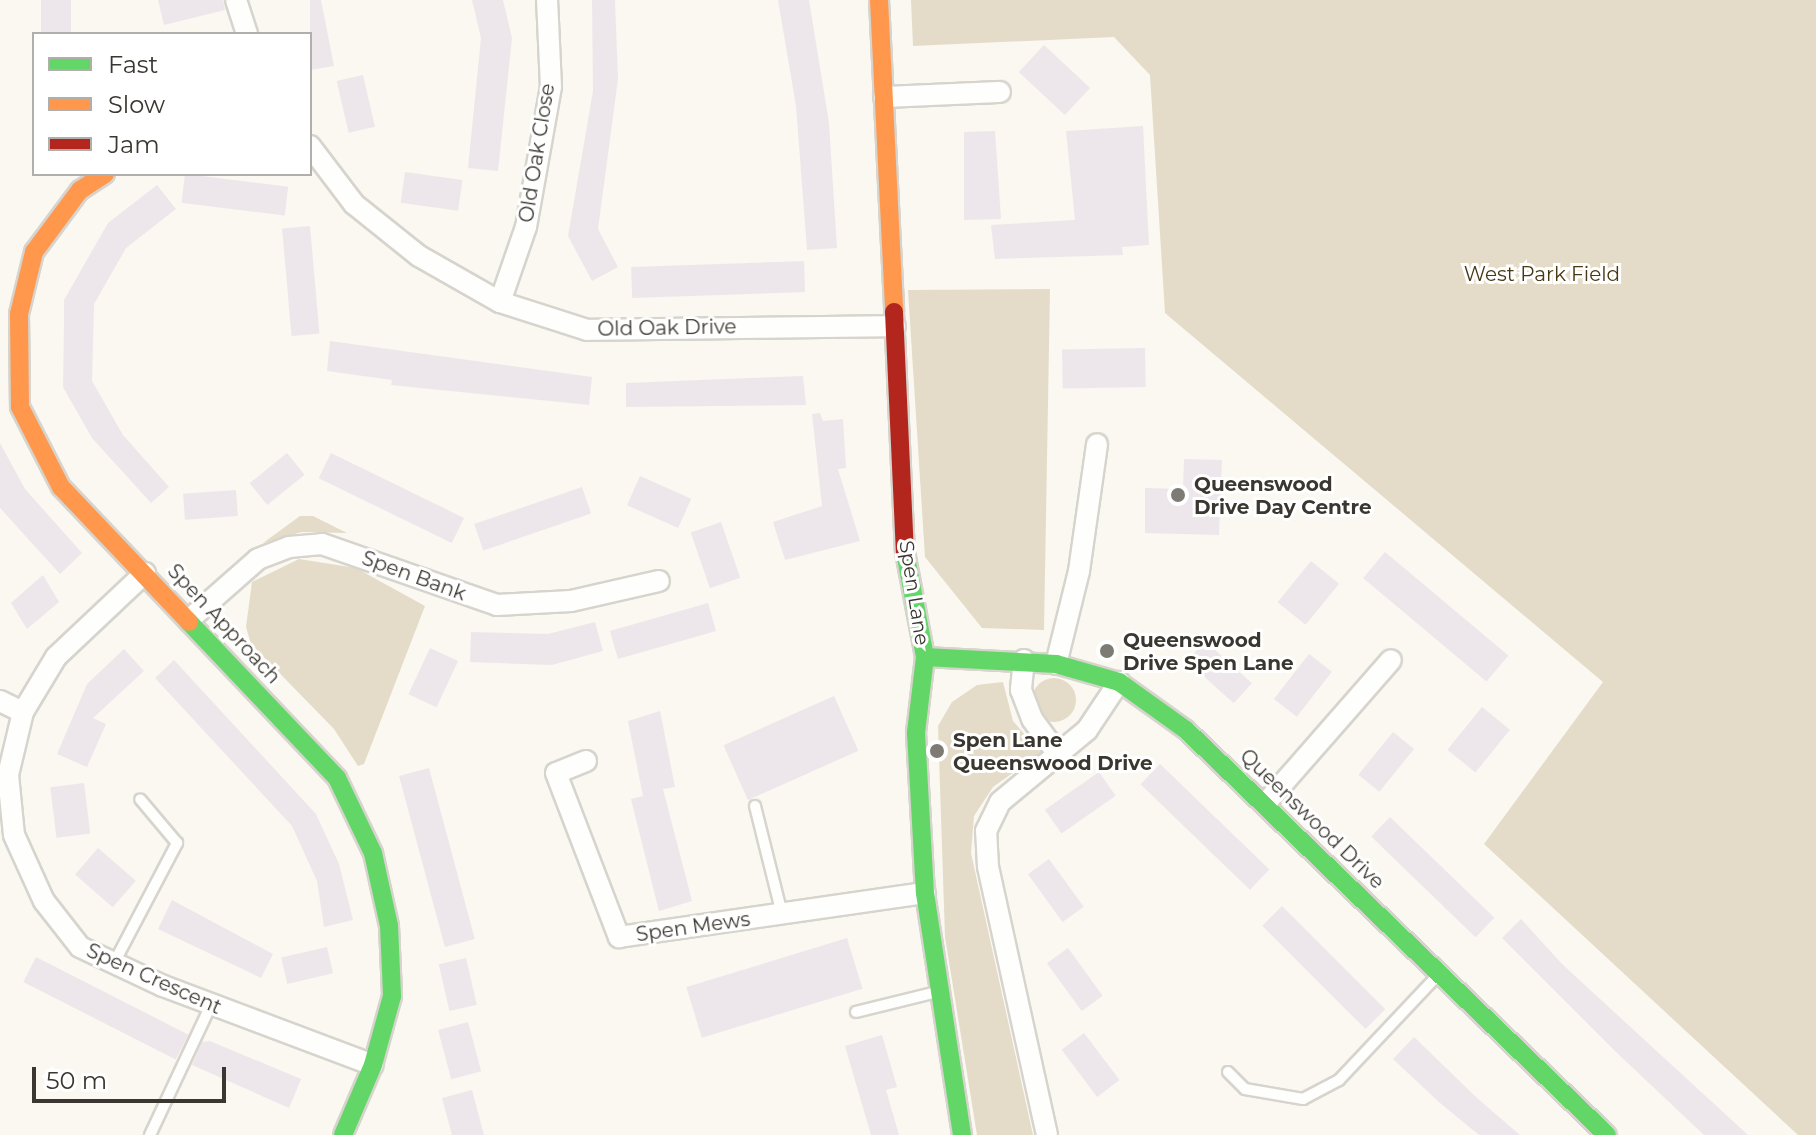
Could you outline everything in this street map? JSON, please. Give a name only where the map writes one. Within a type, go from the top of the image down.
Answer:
[{"type":"street","points":[[236,0],[246,32]]},
{"type":"street","name":"Old Oak Close","points":[[500,302],[526,227],[551,87],[547,0]]},
{"type":"street","name":"Spen Lane","points":[[879,0],[906,568],[925,657],[916,733],[925,893],[937,992],[962,1135]]},
{"type":"street","points":[[884,97],[1000,92]]},
{"type":"street","name":"Old Oak Drive","points":[[312,149],[354,204],[419,256],[500,302],[587,330],[895,326]]},
{"type":"street","name":"Spen Approach","points":[[102,176],[80,190],[34,252],[19,314],[20,407],[61,487],[191,618],[337,778],[373,853],[389,926],[392,996],[373,1065],[343,1135]]},
{"type":"street","points":[[1056,664],[1079,571],[1097,444]]},
{"type":"street","name":"Spen Bank","points":[[191,618],[258,559],[289,547],[322,544],[497,605],[571,601],[659,581]]},
{"type":"street","name":"Spen Crescent","points":[[145,573],[56,657],[23,712],[8,775],[14,835],[44,901],[80,947],[211,1005],[373,1065]]},
{"type":"street","name":"Queenswood Drive","points":[[925,657],[1056,664],[1119,682],[1186,730],[1607,1135]]},
{"type":"street","points":[[1024,660],[1026,704],[1060,757]]},
{"type":"street","points":[[1265,804],[1391,660]]},
{"type":"street","points":[[1047,1135],[988,867],[986,831],[1000,802],[1060,757],[1087,730],[1119,682]]},
{"type":"street","points":[[0,701],[23,712]]},
{"type":"street","name":"Spen Mews","points":[[586,761],[556,773],[619,937],[925,893]]},
{"type":"lane","points":[[114,963],[177,843],[140,799]]},
{"type":"lane","points":[[755,806],[782,914]]},
{"type":"lane","points":[[1228,1072],[1245,1089],[1303,1099],[1339,1080],[1440,973]]},
{"type":"lane","points":[[856,1012],[937,992]]},
{"type":"lane","points":[[150,1135],[211,1005]]},
{"type":"green space","name":"West Park Field","points":[[911,0],[1816,0],[1816,1135],[1798,1135],[1484,844],[1603,682],[1165,313],[1150,75],[1114,37],[913,46]]},
{"type":"green space","points":[[1050,289],[1044,630],[982,628],[925,557],[908,290]]},
{"type":"green space","points":[[300,516],[313,516],[347,533],[302,532],[263,543]]},
{"type":"green space","points":[[299,559],[356,568],[425,606],[364,764],[358,766],[334,729],[251,644],[246,627],[252,582]]},
{"type":"green space","points":[[1054,678],[1070,684],[1076,700],[1070,716],[1054,722],[1038,716],[1032,700],[1038,684]]},
{"type":"green space","points":[[1003,682],[1013,721],[1041,753],[993,787],[974,816],[971,853],[1033,1135],[977,1135],[945,937],[938,726],[952,702],[977,685]]},
{"type":"building","points":[[41,0],[71,0],[71,32],[41,32]]},
{"type":"building","points":[[158,0],[223,0],[225,10],[164,25]]},
{"type":"building","points":[[310,0],[321,0],[334,66],[312,70]]},
{"type":"building","points":[[472,0],[503,0],[512,38],[498,171],[468,168],[481,38]]},
{"type":"building","points":[[592,0],[615,0],[618,79],[598,229],[618,267],[592,281],[568,236],[593,91]]},
{"type":"building","points":[[778,0],[809,0],[829,123],[837,248],[807,250],[796,106]]},
{"type":"building","points":[[1044,45],[1090,88],[1065,115],[1019,72]]},
{"type":"building","points":[[363,75],[375,127],[349,133],[337,81]]},
{"type":"building","points":[[1143,126],[1149,245],[1122,247],[1123,255],[995,259],[991,225],[1075,220],[1066,131]]},
{"type":"building","points":[[995,131],[1001,219],[964,220],[964,132]]},
{"type":"building","points":[[405,172],[462,180],[458,211],[401,203]]},
{"type":"building","points":[[185,176],[288,187],[285,215],[181,203]]},
{"type":"building","points":[[157,185],[176,209],[126,248],[94,304],[92,381],[123,435],[169,487],[151,503],[92,438],[63,387],[64,300],[108,223]]},
{"type":"building","points":[[310,226],[319,334],[292,336],[282,228]]},
{"type":"building","points":[[804,261],[805,292],[632,298],[631,267]]},
{"type":"building","points":[[330,341],[592,377],[589,405],[391,385],[392,380],[327,371]]},
{"type":"building","points":[[1145,348],[1146,387],[1063,388],[1062,349]]},
{"type":"building","points":[[803,376],[806,405],[626,407],[626,383]]},
{"type":"building","points":[[820,413],[823,421],[843,419],[846,468],[838,469],[860,541],[785,560],[773,522],[822,506],[812,414]]},
{"type":"building","points":[[0,443],[25,489],[82,553],[60,574],[0,508]]},
{"type":"building","points":[[287,453],[305,475],[267,505],[250,483]]},
{"type":"building","points":[[331,453],[464,518],[452,543],[319,478]]},
{"type":"building","name":"Queenswood Drive Day Centre","points":[[1184,459],[1222,460],[1219,535],[1145,533],[1145,488],[1183,489]]},
{"type":"building","points":[[640,476],[691,499],[678,528],[627,505]]},
{"type":"building","points":[[582,487],[591,513],[483,551],[474,524]]},
{"type":"building","points":[[236,490],[238,516],[185,520],[183,494]]},
{"type":"building","points":[[721,522],[740,578],[710,588],[691,532]]},
{"type":"building","points":[[1385,552],[1508,655],[1486,682],[1363,578]]},
{"type":"building","points":[[1311,561],[1339,584],[1306,625],[1278,602]]},
{"type":"building","points":[[43,575],[59,602],[27,629],[11,603]]},
{"type":"building","points":[[708,603],[716,631],[618,659],[610,631]]},
{"type":"building","points":[[595,622],[603,651],[552,665],[470,662],[471,632],[548,634]]},
{"type":"building","points":[[1205,641],[1252,683],[1234,703],[1187,661]]},
{"type":"building","points":[[430,648],[458,661],[437,707],[408,694]]},
{"type":"building","points":[[124,649],[144,671],[93,718],[106,724],[87,767],[57,754],[87,684]]},
{"type":"building","points":[[1309,654],[1332,672],[1297,717],[1274,699]]},
{"type":"building","points":[[174,660],[316,814],[339,864],[353,920],[324,927],[317,881],[292,826],[155,678]]},
{"type":"building","points":[[834,696],[858,751],[748,800],[723,745]]},
{"type":"building","points":[[1482,707],[1510,730],[1475,772],[1447,750]]},
{"type":"building","points":[[660,711],[675,787],[663,789],[692,901],[659,911],[631,799],[643,796],[628,721]]},
{"type":"building","points":[[1393,732],[1414,749],[1379,792],[1358,775]]},
{"type":"building","points":[[1160,764],[1269,870],[1250,890],[1141,784]]},
{"type":"building","points":[[429,768],[475,939],[445,947],[399,776]]},
{"type":"building","points":[[1099,772],[1116,796],[1062,834],[1045,810]]},
{"type":"building","points":[[84,783],[90,834],[56,838],[50,787]]},
{"type":"building","points":[[1390,817],[1494,918],[1476,937],[1371,836]]},
{"type":"building","points":[[98,848],[136,881],[113,907],[75,874]]},
{"type":"building","points":[[1049,859],[1084,907],[1063,922],[1028,874]]},
{"type":"building","points":[[172,900],[273,954],[261,978],[158,929]]},
{"type":"building","points":[[1282,906],[1385,1009],[1365,1029],[1262,926]]},
{"type":"building","points":[[1521,919],[1562,964],[1748,1135],[1704,1135],[1616,1052],[1502,938]]},
{"type":"building","points":[[847,938],[862,989],[702,1038],[686,987]]},
{"type":"building","points":[[327,947],[333,973],[287,984],[281,958]]},
{"type":"building","points":[[1068,948],[1103,996],[1082,1011],[1047,963]]},
{"type":"building","points":[[36,957],[188,1035],[176,1060],[23,982]]},
{"type":"building","points":[[466,958],[477,1005],[450,1011],[439,964]]},
{"type":"building","points":[[468,1022],[481,1071],[451,1079],[438,1030]]},
{"type":"building","points":[[1084,1033],[1120,1080],[1097,1097],[1062,1050]]},
{"type":"building","points":[[882,1035],[897,1087],[886,1090],[899,1135],[871,1135],[845,1046]]},
{"type":"building","points":[[1414,1037],[1520,1135],[1479,1135],[1440,1103],[1393,1059]]},
{"type":"building","points":[[210,1041],[301,1079],[289,1108],[192,1065],[202,1042]]},
{"type":"building","points":[[472,1090],[484,1135],[452,1135],[442,1098]]},
{"type":"traffic: fast","points":[[905,552],[925,657],[916,733],[925,893],[962,1135]]},
{"type":"traffic: fast","points":[[189,622],[337,778],[373,853],[389,926],[392,996],[373,1065],[343,1135]]},
{"type":"traffic: fast","points":[[925,657],[1056,664],[1119,682],[1186,730],[1607,1135]]},
{"type":"traffic: slow","points":[[879,0],[894,312]]},
{"type":"traffic: slow","points":[[102,176],[80,190],[34,252],[19,314],[20,407],[61,487],[189,622]]},
{"type":"traffic: jam","points":[[894,312],[905,552]]},
{"type":"place","name":"Queenswood Drive Day Centre","points":[[1178,495]]},
{"type":"place","name":"Queenswood Drive Spen Lane","points":[[1107,651]]},
{"type":"place","name":"Spen Lane Queenswood Drive","points":[[937,751]]}]
